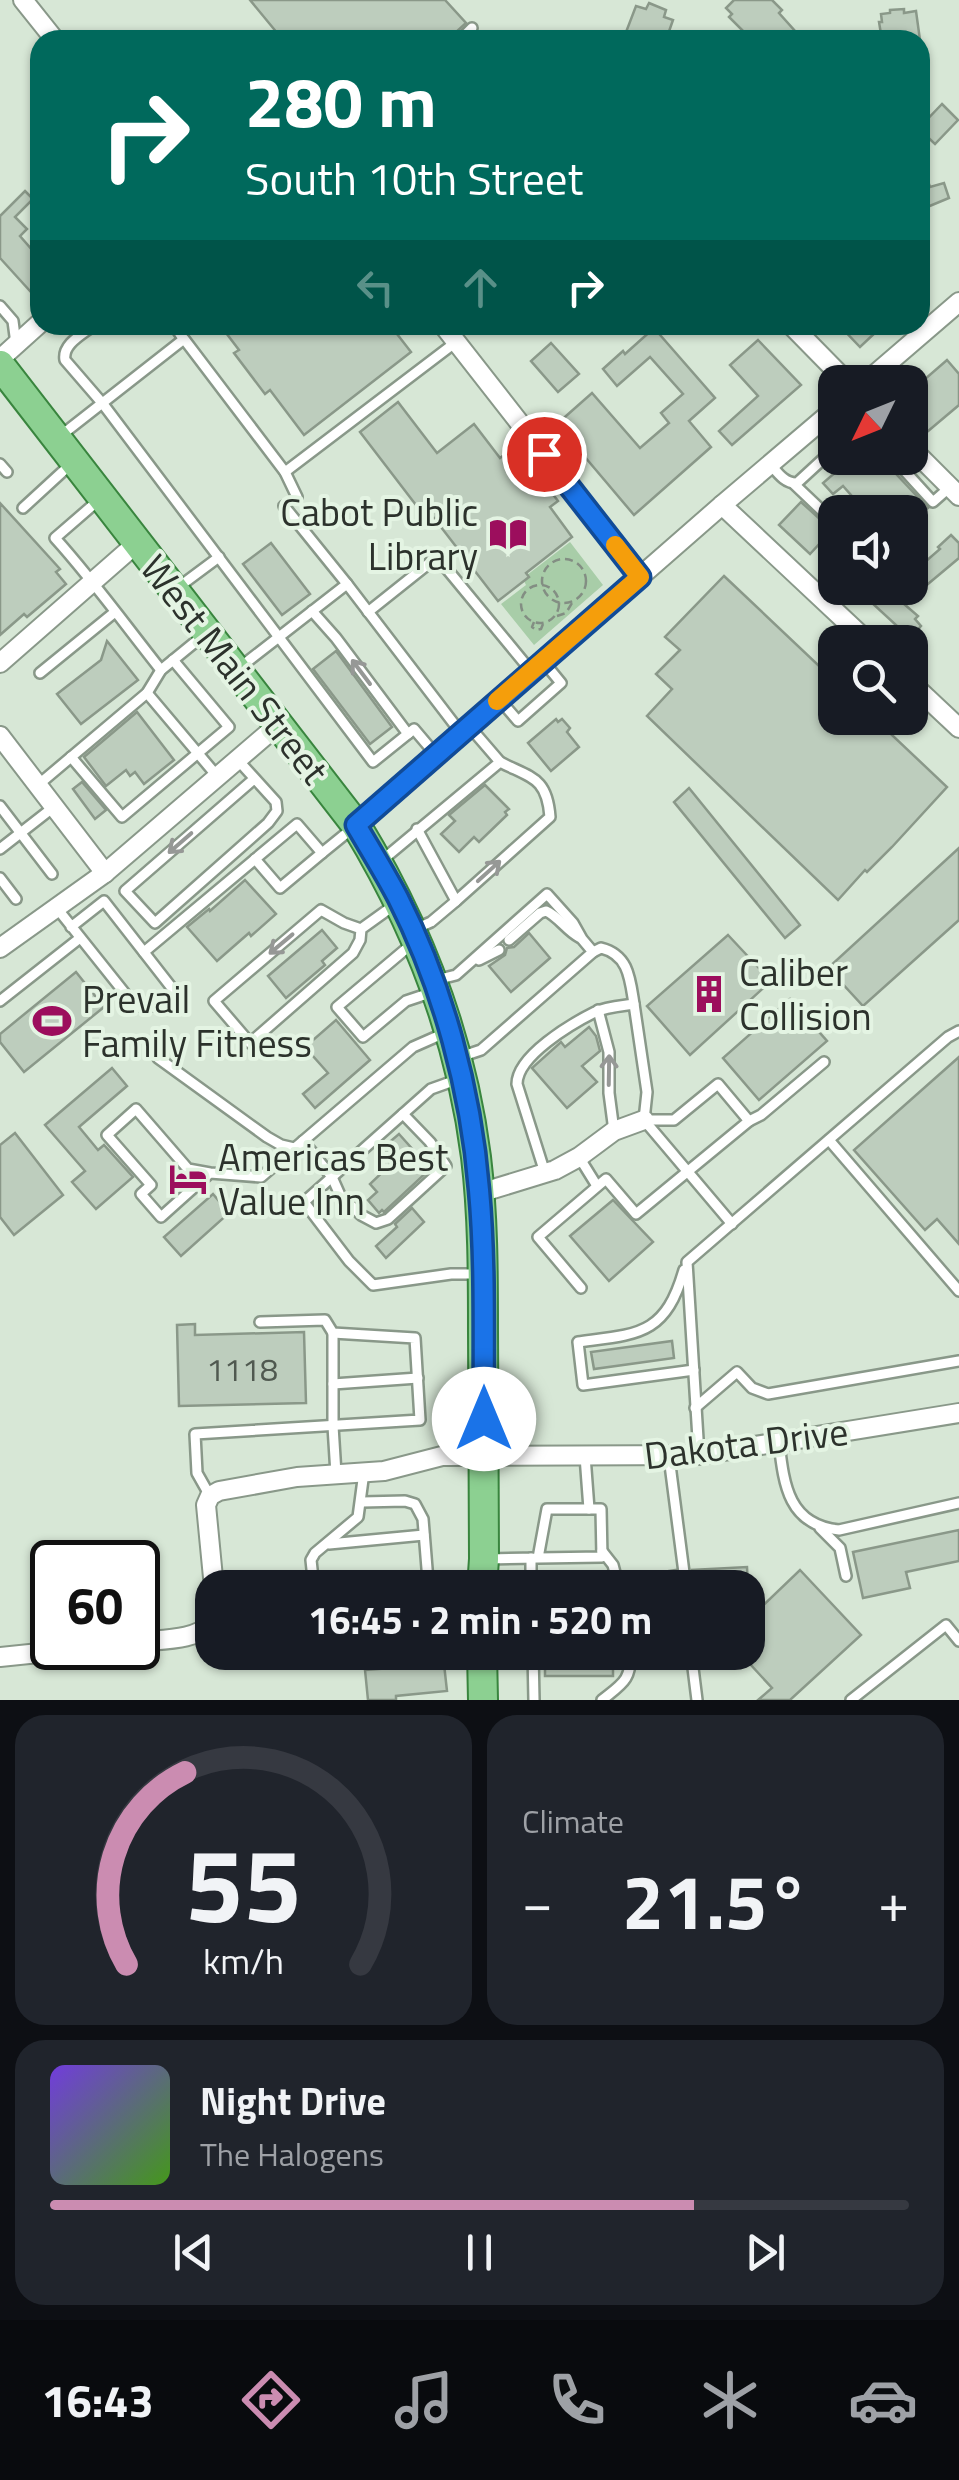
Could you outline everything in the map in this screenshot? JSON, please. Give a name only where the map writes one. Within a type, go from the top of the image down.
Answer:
[{"type":"main road","name":"West Main Street","points":[[5,356],[56,438],[356,825],[415,935],[456,1056],[477,1164],[482,1274],[483,1570]]},
{"type":"main road","points":[[482,1670],[483,1700]]},
{"type":"street","points":[[23,0],[47,30]]},
{"type":"street","points":[[930,327],[959,302]]},
{"type":"street","points":[[5,356],[30,332]]},
{"type":"street","points":[[451,335],[640,577]]},
{"type":"street","points":[[801,335],[830,365]]},
{"type":"street","points":[[886,365],[921,335]]},
{"type":"street","points":[[356,825],[818,423]]},
{"type":"street","points":[[928,465],[954,492]]},
{"type":"street","points":[[722,505],[818,595]]},
{"type":"street","points":[[0,661],[137,543]]},
{"type":"street","points":[[829,605],[850,625]]},
{"type":"street","points":[[928,699],[959,728]]},
{"type":"street","points":[[2,942],[105,873],[279,724]]},
{"type":"street","points":[[0,736],[105,873]]},
{"type":"street","points":[[480,1193],[546,1173],[580,1157],[614,1131],[644,1120]]},
{"type":"street","name":"Dakota Drive","points":[[210,1496],[297,1477],[384,1470],[442,1456],[699,1455],[959,1413]]},
{"type":"street","points":[[210,1496],[206,1505],[212,1570]]},
{"type":"street","points":[[160,1639],[195,1634]]},
{"type":"street","points":[[0,1657],[30,1654]]},
{"type":"lane","points":[[0,306],[12,321],[5,356]]},
{"type":"lane","points":[[82,335],[63,354],[82,382],[373,762],[414,729],[436,755]]},
{"type":"lane","points":[[181,335],[285,472],[297,497]]},
{"type":"lane","points":[[56,438],[184,340]]},
{"type":"lane","points":[[285,472],[456,342]]},
{"type":"lane","points":[[23,508],[74,461]]},
{"type":"lane","points":[[794,484],[818,463]]},
{"type":"lane","points":[[770,464],[818,506]]},
{"type":"lane","points":[[908,475],[933,502],[954,492]]},
{"type":"lane","points":[[102,498],[56,538],[161,670]]},
{"type":"lane","points":[[284,506],[465,729],[500,762],[540,782],[548,799],[550,817],[337,1006],[363,1037],[406,1001],[456,976],[548,894],[593,952]]},
{"type":"lane","points":[[174,590],[218,557]]},
{"type":"lane","points":[[368,612],[437,557],[537,666],[562,683],[518,721],[499,699]]},
{"type":"lane","points":[[236,670],[347,584]]},
{"type":"lane","points":[[312,611],[408,734]]},
{"type":"lane","points":[[40,673],[115,612]]},
{"type":"lane","points":[[38,785],[148,694],[161,670],[207,632]]},
{"type":"lane","points":[[71,757],[122,818],[229,728],[173,660]]},
{"type":"lane","points":[[148,694],[217,776]]},
{"type":"lane","points":[[105,873],[155,922],[277,811],[276,802],[237,759]]},
{"type":"lane","points":[[379,863],[500,762]]},
{"type":"lane","points":[[126,891],[254,780]]},
{"type":"lane","points":[[0,806],[52,874]]},
{"type":"lane","points":[[0,849],[55,806]]},
{"type":"lane","points":[[144,952],[297,824],[322,853]]},
{"type":"lane","points":[[255,859],[280,888],[356,825]]},
{"type":"lane","points":[[417,830],[456,901]]},
{"type":"lane","points":[[0,878],[16,900]]},
{"type":"lane","points":[[56,907],[134,1006],[156,1006],[175,992],[104,901],[72,927]]},
{"type":"lane","points":[[361,929],[400,902]]},
{"type":"lane","points":[[320,910],[361,929],[353,953],[250,1043],[214,1001],[320,910]]},
{"type":"lane","points":[[509,940],[546,911],[566,930],[582,938]]},
{"type":"lane","points":[[0,1001],[80,938]]},
{"type":"lane","points":[[210,1174],[161,1217],[141,1194],[151,1185],[106,1135],[136,1110],[188,1169],[261,1178],[413,1047],[456,1056],[482,1050],[601,948],[620,957],[628,972],[647,1092],[644,1120],[732,1224]]},
{"type":"lane","points":[[468,964],[498,950]]},
{"type":"lane","points":[[546,1173],[516,1084],[517,1074],[524,1063],[598,1010],[634,1004]]},
{"type":"lane","points":[[598,1010],[610,1052],[609,1093],[614,1131]]},
{"type":"lane","points":[[694,1370],[584,1385],[578,1342],[634,1335],[648,1328],[669,1307],[686,1262],[959,1031]]},
{"type":"lane","points":[[456,1056],[432,1088],[304,1202],[349,1262],[373,1285],[451,1274],[482,1274]]},
{"type":"lane","points":[[158,1058],[268,1137],[281,1145],[298,1145],[332,1176],[340,1194],[361,1216],[376,1223],[388,1219],[446,1166],[477,1164]]},
{"type":"lane","points":[[581,1288],[538,1237],[606,1179],[636,1214],[824,1062]]},
{"type":"lane","points":[[644,1120],[674,1120],[718,1084],[749,1121]]},
{"type":"lane","points":[[404,1114],[446,1166]]},
{"type":"lane","points":[[829,1140],[957,1285]]},
{"type":"lane","points":[[580,1157],[597,1186]]},
{"type":"lane","points":[[686,1262],[699,1455]]},
{"type":"lane","points":[[260,1322],[326,1320],[333,1332],[336,1474]]},
{"type":"lane","points":[[210,1496],[197,1473],[194,1434],[420,1420],[415,1338],[333,1332]]},
{"type":"lane","points":[[695,1408],[737,1372],[752,1388],[768,1394],[959,1362]]},
{"type":"lane","points":[[333,1384],[418,1378]]},
{"type":"lane","points":[[779,1443],[784,1480],[793,1504],[840,1548],[846,1576]]},
{"type":"lane","points":[[585,1456],[589,1509]]},
{"type":"lane","points":[[668,1457],[684,1570]]},
{"type":"lane","points":[[312,1570],[315,1553],[358,1517],[364,1472]]},
{"type":"lane","points":[[362,1502],[415,1504],[423,1519],[430,1570]]},
{"type":"lane","points":[[820,1528],[839,1530],[959,1503]]},
{"type":"lane","points":[[484,1559],[534,1558],[602,1557],[601,1508],[547,1509],[534,1558],[533,1570]]},
{"type":"lane","points":[[326,1544],[424,1535]]},
{"type":"lane","points":[[602,1551],[614,1570]]},
{"type":"lane","points":[[851,1700],[946,1625],[959,1642]]},
{"type":"lane","points":[[533,1670],[534,1700]]},
{"type":"lane","points":[[602,1700],[624,1682],[630,1670]]},
{"type":"lane","points":[[693,1670],[697,1700]]},
{"type":"path","points":[[542,586],[542,576],[553,562],[572,560],[580,566],[585,588],[572,602],[559,603]]},
{"type":"path","points":[[530,588],[551,589],[559,603],[555,615],[542,623],[526,616],[522,601],[530,588]]},
{"type":"path","points":[[555,615],[566,613],[572,602]]},
{"type":"green space","points":[[570,542],[603,585],[534,645],[501,604],[526,585],[527,575]]},
{"type":"building","points":[[250,0],[445,0],[466,23],[458,30],[275,30]]},
{"type":"building","points":[[734,0],[772,0],[794,30],[742,30],[726,8]]},
{"type":"building","points":[[649,3],[666,10],[664,17],[673,20],[670,30],[627,30],[636,6],[646,9]]},
{"type":"building","points":[[890,10],[916,11],[919,30],[880,30],[881,14]]},
{"type":"building","points":[[942,104],[958,120],[935,144],[930,139],[930,117]]},
{"type":"building","points":[[944,183],[949,198],[930,206],[930,187]]},
{"type":"building","points":[[25,191],[30,196],[30,202],[15,217],[27,229],[20,236],[30,248],[30,291],[0,258],[0,216]]},
{"type":"building","points":[[228,335],[398,335],[411,352],[304,435],[270,390],[265,394],[234,353],[239,350]]},
{"type":"building","points":[[646,335],[660,335],[715,398],[689,421],[711,447],[634,515],[557,424],[592,393],[640,448],[669,423],[661,413],[683,394],[650,357],[617,386],[603,369],[623,351],[625,354]]},
{"type":"building","points":[[849,335],[873,335],[860,347]]},
{"type":"building","points":[[758,340],[801,385],[732,445],[719,431],[758,396],[730,365]]},
{"type":"building","points":[[551,343],[579,374],[558,392],[531,361]]},
{"type":"building","points":[[947,360],[959,374],[959,405],[928,431],[928,376]]},
{"type":"building","points":[[398,402],[437,453],[474,424],[500,458],[516,446],[558,501],[550,507],[572,537],[498,601],[434,518],[429,522],[360,432]]},
{"type":"building","points":[[832,475],[897,475],[916,495],[851,495],[843,486],[833,494],[823,483]]},
{"type":"building","points":[[801,502],[818,517],[818,545],[810,554],[779,525]]},
{"type":"building","points":[[0,503],[60,569],[56,572],[66,584],[0,635]]},
{"type":"building","points":[[951,535],[959,543],[959,558],[928,584],[928,559]]},
{"type":"building","points":[[271,543],[310,594],[282,615],[243,564]]},
{"type":"building","points":[[724,576],[818,665],[818,735],[892,735],[947,787],[838,900],[647,716],[672,689],[656,674],[680,650],[665,637]]},
{"type":"building","points":[[874,605],[905,605],[918,616],[915,619],[920,625],[896,625]]},
{"type":"building","points":[[107,641],[138,680],[81,724],[57,694],[101,660]]},
{"type":"building","points":[[336,651],[392,727],[370,744],[313,669]]},
{"type":"building","points":[[137,712],[174,760],[144,784],[135,772],[130,776],[126,770],[106,786],[84,757]]},
{"type":"building","points":[[556,719],[562,719],[570,728],[567,732],[579,747],[551,771],[528,743]]},
{"type":"building","points":[[82,782],[106,810],[95,819],[73,789]]},
{"type":"building","points":[[485,785],[509,809],[507,815],[479,842],[474,837],[459,852],[441,834],[455,821],[449,815]]},
{"type":"building","points":[[689,788],[800,925],[785,938],[674,802]]},
{"type":"building","points":[[959,848],[959,920],[863,1006],[828,968]]},
{"type":"building","points":[[245,880],[276,914],[217,961],[187,927]]},
{"type":"building","points":[[322,930],[337,948],[322,961],[325,965],[286,998],[268,976]]},
{"type":"building","points":[[529,933],[550,958],[511,992],[489,966]]},
{"type":"building","name":"Caliber Collision","points":[[728,935],[771,981],[690,1055],[647,1006]]},
{"type":"building","name":"Prevail Family Fitness","points":[[76,972],[104,1007],[24,1072],[0,1042],[0,1034]]},
{"type":"building","points":[[790,999],[827,1041],[759,1100],[723,1058]]},
{"type":"building","points":[[336,1020],[370,1060],[315,1108],[303,1094],[328,1073],[305,1047]]},
{"type":"building","points":[[589,1027],[600,1051],[582,1066],[597,1082],[567,1108],[532,1068],[561,1042],[565,1047]]},
{"type":"building","points":[[959,1057],[959,1244],[937,1219],[925,1230],[854,1150]]},
{"type":"building","points":[[112,1068],[127,1086],[79,1127],[98,1150],[104,1145],[133,1177],[96,1209],[72,1182],[85,1171],[45,1125]]},
{"type":"building","points":[[15,1133],[63,1195],[14,1235],[0,1217],[0,1145]]},
{"type":"building","points":[[399,1134],[428,1171],[379,1213],[368,1200],[377,1192],[370,1184],[391,1164],[379,1151]]},
{"type":"building","points":[[213,1194],[229,1213],[181,1256],[164,1237]]},
{"type":"building","points":[[613,1200],[653,1242],[609,1281],[570,1236]]},
{"type":"building","points":[[412,1208],[424,1222],[386,1258],[376,1246]]},
{"type":"building","points":[[195,1324],[195,1335],[304,1332],[306,1403],[179,1406],[177,1325]]},
{"type":"building","points":[[672,1341],[674,1358],[594,1369],[591,1352]]},
{"type":"building","points":[[959,1530],[959,1561],[906,1572],[910,1588],[863,1598],[853,1552]]},
{"type":"building","points":[[747,1567],[747,1570],[692,1570]]},
{"type":"building","points":[[800,1570],[861,1635],[790,1700],[758,1700],[772,1688],[756,1670],[765,1670],[765,1604]]},
{"type":"building","points":[[365,1670],[445,1670],[447,1691],[396,1696],[396,1700],[368,1700]]},
{"type":"building","points":[[545,1670],[613,1670],[613,1676],[545,1676]]},
{"type":"slow traffic","points":[[497,701],[640,577],[615,545]]},
{"type":"place","name":"Cabot Public Library","points":[[508,534]]},
{"type":"place","name":"Caliber Collision","points":[[709,994]]},
{"type":"place","name":"Prevail Family Fitness","points":[[52,1021]]},
{"type":"place","name":"Americas Best Value Inn","points":[[188,1179]]},
{"type":"route","points":[[484,1419],[480,1193],[462,1078],[450,1031],[417,940],[356,825],[640,577],[544,454]]}]
